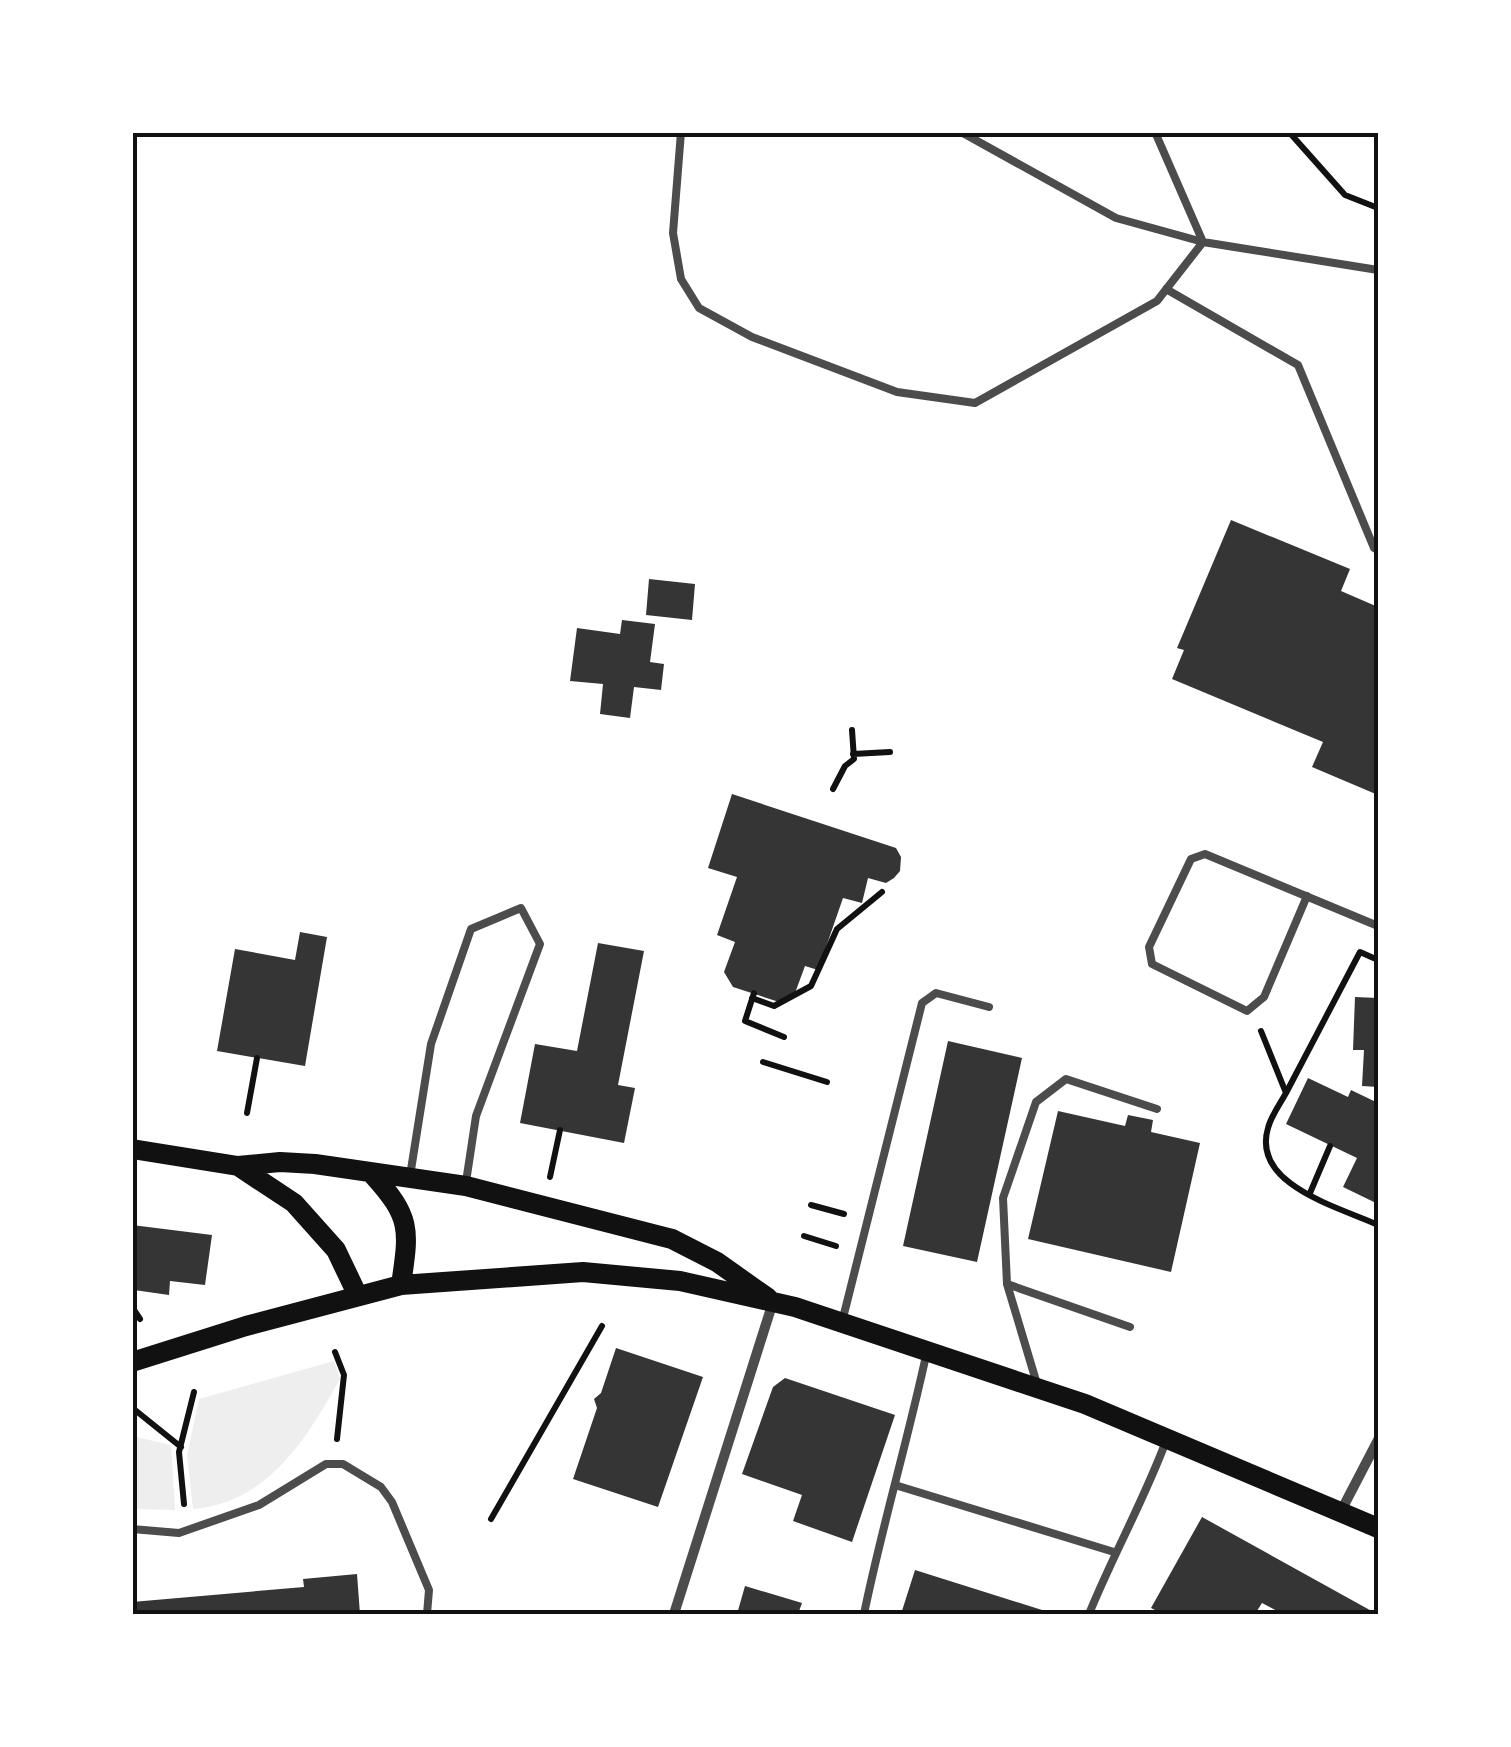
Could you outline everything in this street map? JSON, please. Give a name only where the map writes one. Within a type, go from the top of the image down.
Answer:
[{"type":"main road","points":[[132,1149],[238,1166],[297,1163],[466,1186],[672,1238],[716,1262],[773,1302]]},
{"type":"main road","points":[[238,1166],[294,1203],[336,1250],[357,1294]]},
{"type":"main road","points":[[373,1175],[397,1201],[408,1235],[401,1285]]},
{"type":"main road","points":[[132,1362],[357,1294],[401,1285],[583,1272],[680,1281],[842,1322],[1085,1404],[1378,1528]]},
{"type":"street","points":[[674,1614],[773,1302]]},
{"type":"street","points":[[1341,1511],[1378,1440]]},
{"type":"lane","points":[[682,132],[673,234],[680,279],[699,308],[752,336],[897,392],[975,403],[1157,301],[1203,242]]},
{"type":"lane","points":[[961,132],[1116,218],[1203,242],[1378,270]]},
{"type":"lane","points":[[1155,132],[1203,242]]},
{"type":"lane","points":[[1166,289],[1298,366],[1378,550]]},
{"type":"lane","points":[[1306,896],[1264,997],[1247,1011],[1152,964],[1148,947],[1190,859],[1205,854],[1306,896],[1378,926]]},
{"type":"lane","points":[[410,1178],[431,1044],[472,929],[521,908],[540,944],[476,1116],[466,1186]]},
{"type":"lane","points":[[842,1322],[922,1003],[936,993],[989,1006]]},
{"type":"lane","points":[[1038,1388],[1008,1284],[1003,1198],[1036,1102],[1066,1079],[1157,1109]]},
{"type":"lane","points":[[1008,1284],[1130,1327]]},
{"type":"lane","points":[[864,1614],[880,1534],[928,1352]]},
{"type":"lane","points":[[1089,1614],[1167,1438]]},
{"type":"lane","points":[[132,1529],[180,1533],[258,1505],[326,1464],[358,1470],[382,1487],[392,1502],[429,1590],[427,1614]]},
{"type":"lane","points":[[896,1485],[1114,1552]]},
{"type":"path","points":[[1289,132],[1346,195],[1378,208]]},
{"type":"path","points":[[833,789],[844,766],[854,760],[852,730]]},
{"type":"path","points":[[854,754],[890,752]]},
{"type":"path","points":[[784,1037],[744,1021],[753,996],[774,1006],[811,986],[837,929],[882,892]]},
{"type":"path","points":[[1378,960],[1360,952],[1268,1128],[1266,1154],[1282,1181],[1378,1225]]},
{"type":"path","points":[[1253,1006],[1286,1093]]},
{"type":"path","points":[[246,1112],[257,1058]]},
{"type":"path","points":[[763,1062],[827,1082]]},
{"type":"path","points":[[548,1184],[560,1130]]},
{"type":"path","points":[[1310,1194],[1330,1146]]},
{"type":"path","points":[[132,1307],[140,1319]]},
{"type":"path","points":[[490,1519],[602,1326]]},
{"type":"path","points":[[335,1352],[344,1375],[335,1464]]},
{"type":"path","points":[[184,1507],[181,1446],[194,1392]]},
{"type":"path","points":[[135,1410],[181,1446]]},
{"type":"shaded area","points":[[334,1361],[340,1379],[314,1423],[282,1464],[243,1494],[193,1509],[187,1455],[199,1399]]},
{"type":"shaded area","points":[[132,1436],[171,1445],[175,1510],[133,1509]]},
{"type":"building","points":[[1231,520],[1350,569],[1341,591],[1378,607],[1378,795],[1312,767],[1323,742],[1172,679],[1184,650],[1177,648]]},
{"type":"building","points":[[649,579],[695,584],[692,620],[646,615]]},
{"type":"building","points":[[622,620],[655,624],[650,662],[664,664],[661,690],[634,687],[630,718],[600,714],[603,684],[570,681],[577,628],[620,634]]},
{"type":"building","points":[[732,794],[896,848],[901,857],[900,871],[894,878],[886,883],[868,878],[862,903],[843,898],[818,970],[805,966],[795,993],[779,1002],[733,987],[724,972],[735,942],[717,935],[737,877],[708,868]]},
{"type":"building","points":[[300,932],[327,937],[305,1066],[217,1051],[235,949],[295,960]]},
{"type":"building","points":[[598,943],[644,951],[618,1085],[635,1088],[624,1143],[520,1123],[535,1044],[577,1051]]},
{"type":"building","points":[[1355,997],[1378,998],[1378,1087],[1362,1086],[1364,1050],[1353,1050]]},
{"type":"building","points":[[948,1041],[1022,1058],[977,1262],[903,1246]]},
{"type":"building","points":[[1308,1078],[1348,1097],[1351,1090],[1378,1103],[1378,1204],[1343,1187],[1357,1158],[1286,1124]]},
{"type":"building","points":[[1058,1111],[1125,1126],[1128,1115],[1153,1120],[1151,1132],[1200,1143],[1171,1272],[1028,1239]]},
{"type":"building","points":[[132,1225],[212,1235],[205,1285],[170,1281],[169,1295],[134,1290]]},
{"type":"building","points":[[616,1348],[703,1377],[658,1507],[573,1479],[597,1408],[594,1399],[601,1393]]},
{"type":"building","points":[[785,1378],[895,1415],[852,1542],[793,1521],[802,1495],[742,1474],[773,1387]]},
{"type":"building","points":[[1202,1517],[1377,1614],[1283,1614],[1262,1603],[1255,1614],[1163,1614],[1151,1608]]},
{"type":"building","points":[[915,1570],[1042,1610],[1040,1614],[901,1614]]},
{"type":"building","points":[[357,1574],[360,1614],[132,1614],[132,1602],[304,1587],[303,1579]]},
{"type":"building","points":[[745,1586],[802,1603],[798,1614],[737,1614]]}]
